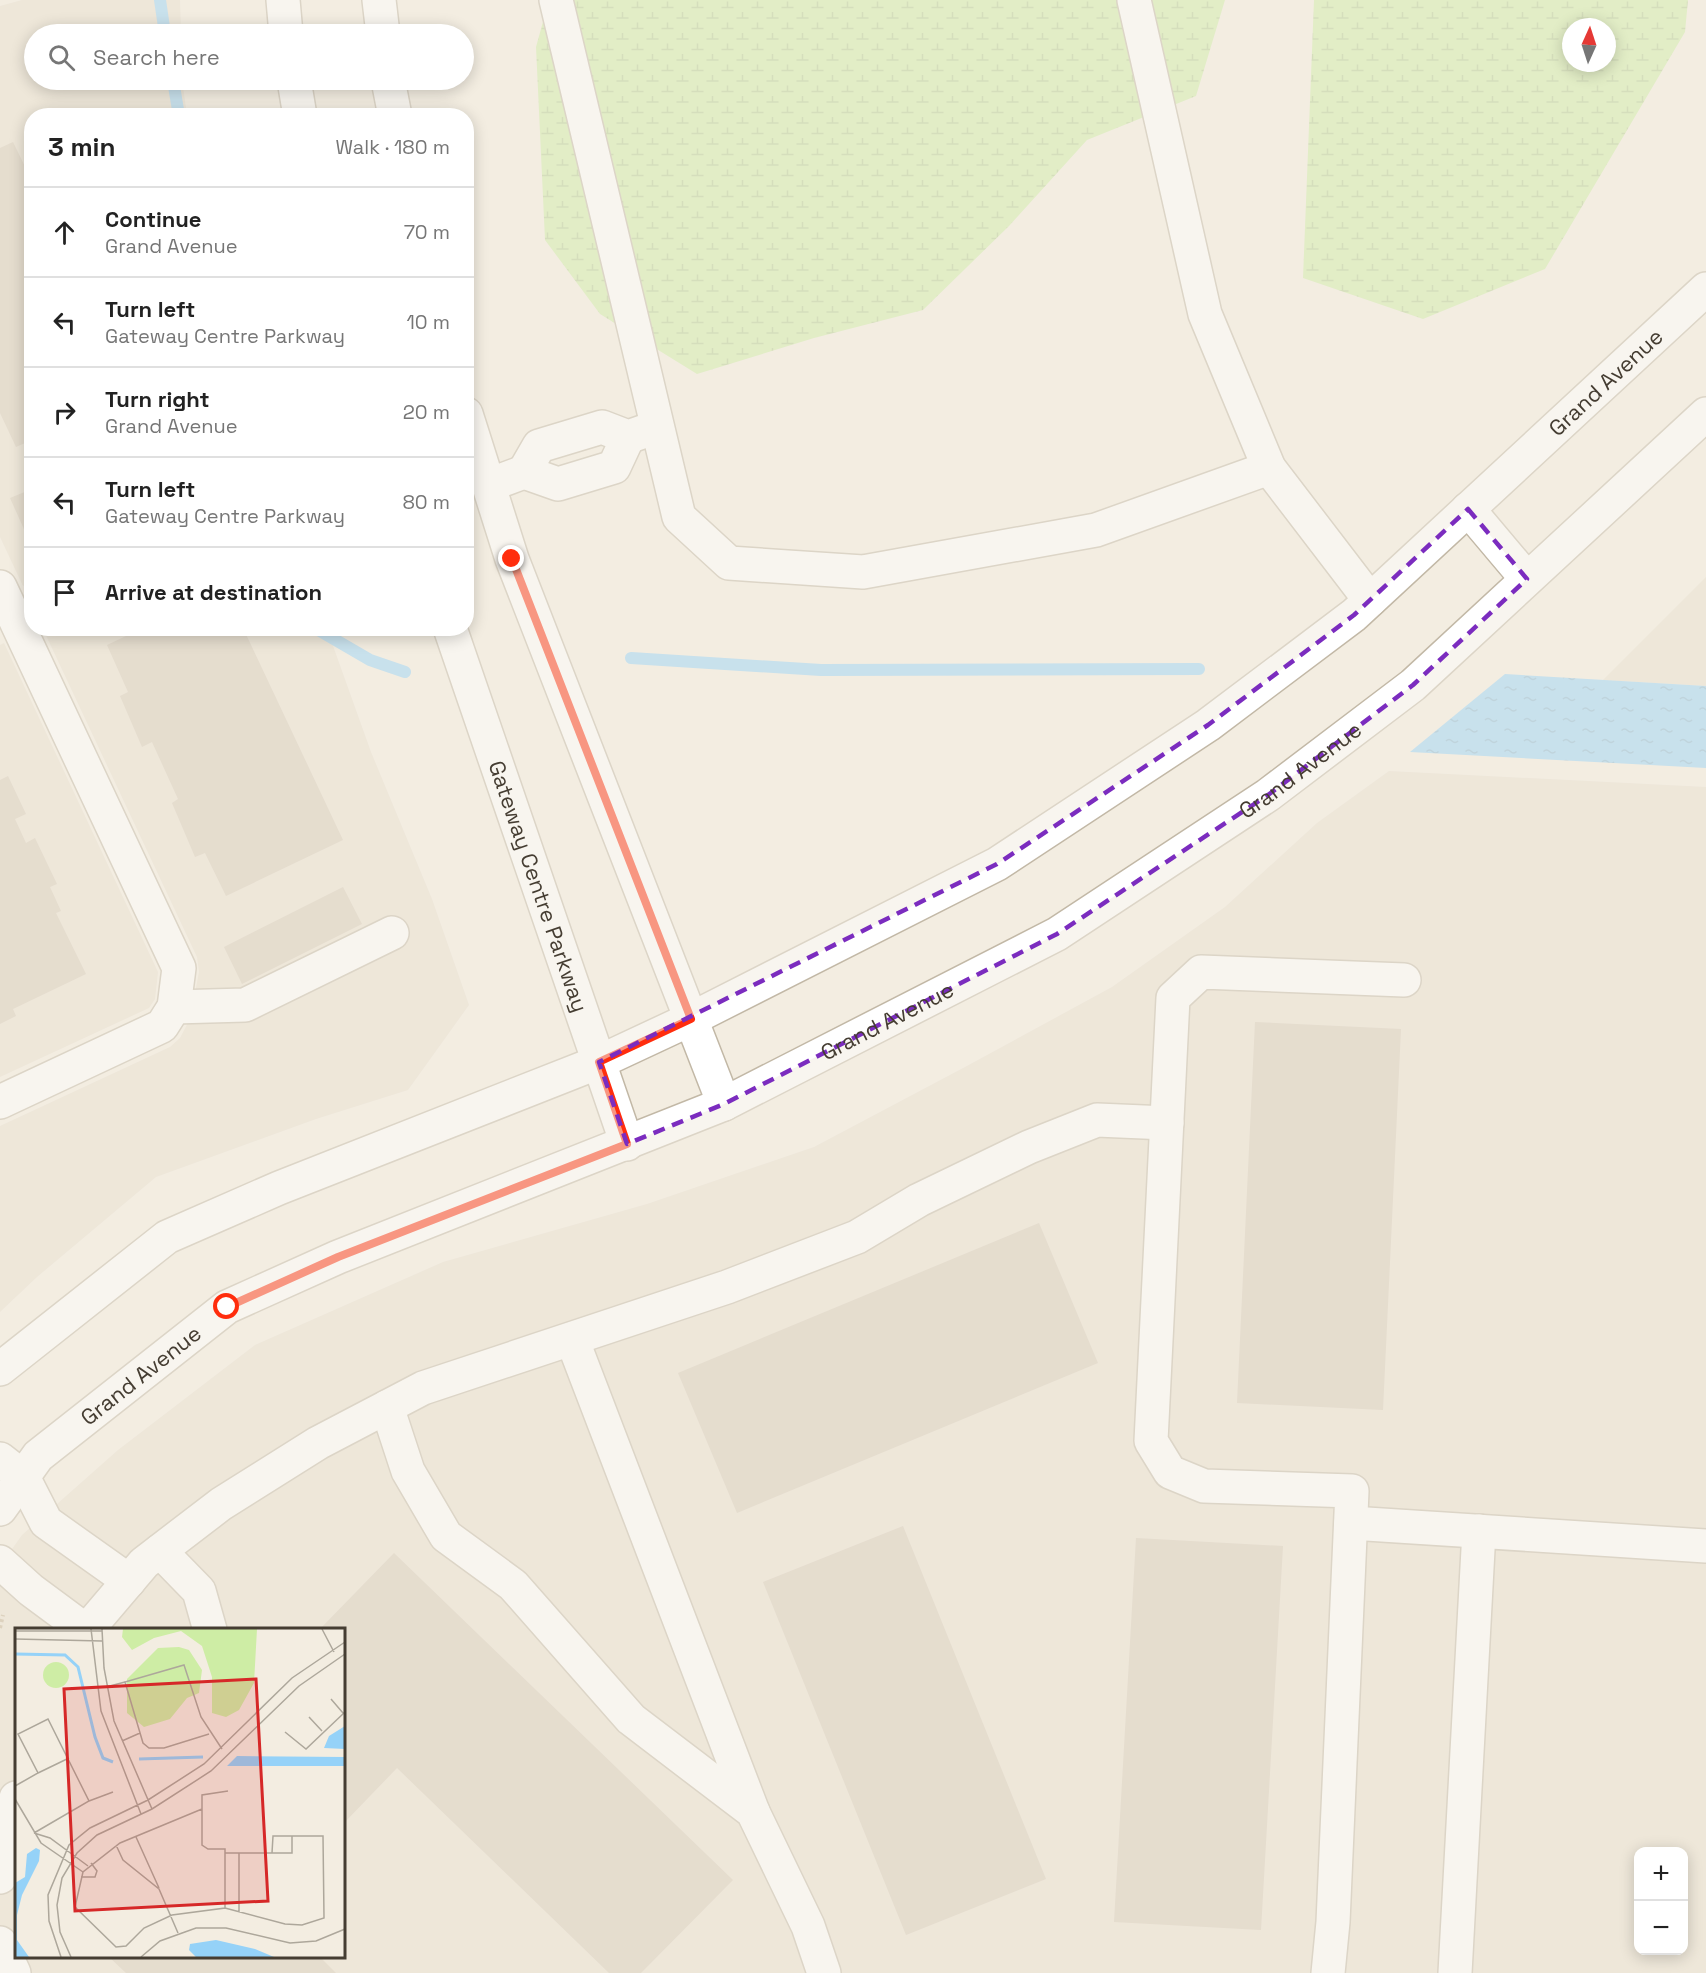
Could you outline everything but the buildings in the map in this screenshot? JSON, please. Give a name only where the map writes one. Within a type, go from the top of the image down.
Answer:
[{"type":"street","points":[[283,0],[285,24]]},
{"type":"street","points":[[380,0],[382,24]]},
{"type":"street","points":[[556,0],[643,432],[679,517],[729,563],[863,572],[1096,530],[1269,468]]},
{"type":"street","points":[[1134,0],[1205,314],[1269,468],[1370,600]]},
{"type":"street","points":[[296,90],[299,108]]},
{"type":"street","points":[[390,90],[393,108]]},
{"type":"street","name":"Grand Avenue","points":[[0,1369],[167,1238],[279,1188],[599,1062],[691,1019],[998,864],[1208,726],[1370,600],[1706,289]]},
{"type":"street","name":"Grand Avenue","points":[[0,1509],[12,1468],[38,1456],[227,1307],[338,1257],[724,1104],[1057,934],[1277,789],[1413,685],[1706,414]]},
{"type":"street","points":[[489,485],[524,472],[540,446],[602,427],[643,432]]},
{"type":"street","points":[[474,439],[512,559],[724,1104]]},
{"type":"street","points":[[1468,509],[1527,579]]},
{"type":"street","points":[[0,1101],[162,1026],[174,1007],[179,968],[4,607]]},
{"type":"street","name":"Gateway Centre Parkway","points":[[453,636],[627,1144]]},
{"type":"street","points":[[174,1007],[245,1005],[392,933]]},
{"type":"street","points":[[1328,1973],[1334,1910],[1352,1491],[1204,1486],[1170,1472],[1151,1442],[1173,998],[1201,972],[1404,980]]},
{"type":"street","points":[[87,1628],[144,1563],[240,1491],[318,1443],[423,1388],[727,1287],[857,1237],[919,1200],[1029,1147],[1096,1120],[1167,1123]]},
{"type":"street","points":[[572,1339],[753,1812],[808,1926],[824,1973]]},
{"type":"street","points":[[387,1407],[408,1471],[446,1536],[513,1585],[631,1719],[753,1812]]},
{"type":"street","points":[[12,1468],[46,1522],[129,1581]]},
{"type":"street","points":[[1351,1523],[1706,1546]]},
{"type":"street","points":[[1455,1973],[1479,1531]]},
{"type":"street","points":[[160,1551],[199,1591],[210,1628]]},
{"type":"street","points":[[0,1562],[31,1590],[85,1628]]},
{"type":"street","points":[[0,1877],[15,1803]]},
{"type":"street","points":[[0,1943],[14,1973]]},
{"type":"highlighted area","points":[[1468,509],[1527,579],[1413,685],[1268,795],[1057,934],[724,1104],[627,1144],[599,1062],[997,864],[1208,725],[1354,615]]},
{"type":"shaded area","points":[[22,0],[180,0],[181,24],[24,24],[24,90],[183,90],[186,108],[24,108],[23,586],[0,537],[0,6]]},
{"type":"shaded area","points":[[1706,577],[1706,686],[1603,680]]},
{"type":"shaded area","points":[[46,636],[330,636],[371,752],[432,899],[469,1005],[408,1090],[316,1119],[156,1177],[37,1277],[0,1312],[0,1126],[170,1047],[180,1038],[190,1019],[199,972],[197,957]]},
{"type":"shaded area","points":[[4,643],[158,972],[155,999],[149,1008],[0,1077],[0,645]]},
{"type":"shaded area","points":[[1389,771],[1706,787],[1706,1973],[0,1973],[0,1566],[22,1535],[118,1450],[255,1345],[443,1262],[647,1204],[814,1147],[1112,987],[1225,907],[1317,823]]},
{"type":"green space","points":[[549,0],[1225,0],[1196,96],[1087,140],[1009,226],[923,310],[814,338],[697,374],[600,314],[545,240],[536,47]]},
{"type":"green space","points":[[1314,0],[1688,0],[1685,32],[1545,269],[1423,319],[1303,278]]},
{"type":"water","points":[[1505,674],[1706,686],[1706,768],[1410,752]]},
{"type":"waterway","points":[[160,0],[164,24]]},
{"type":"waterway","points":[[175,90],[178,108]]},
{"type":"waterway","points":[[329,636],[370,660],[405,672]]},
{"type":"waterway","points":[[631,658],[821,670],[1199,669]]},
{"type":"route","points":[[227,1307],[338,1257],[627,1144],[599,1062],[691,1019],[512,559]]}]
